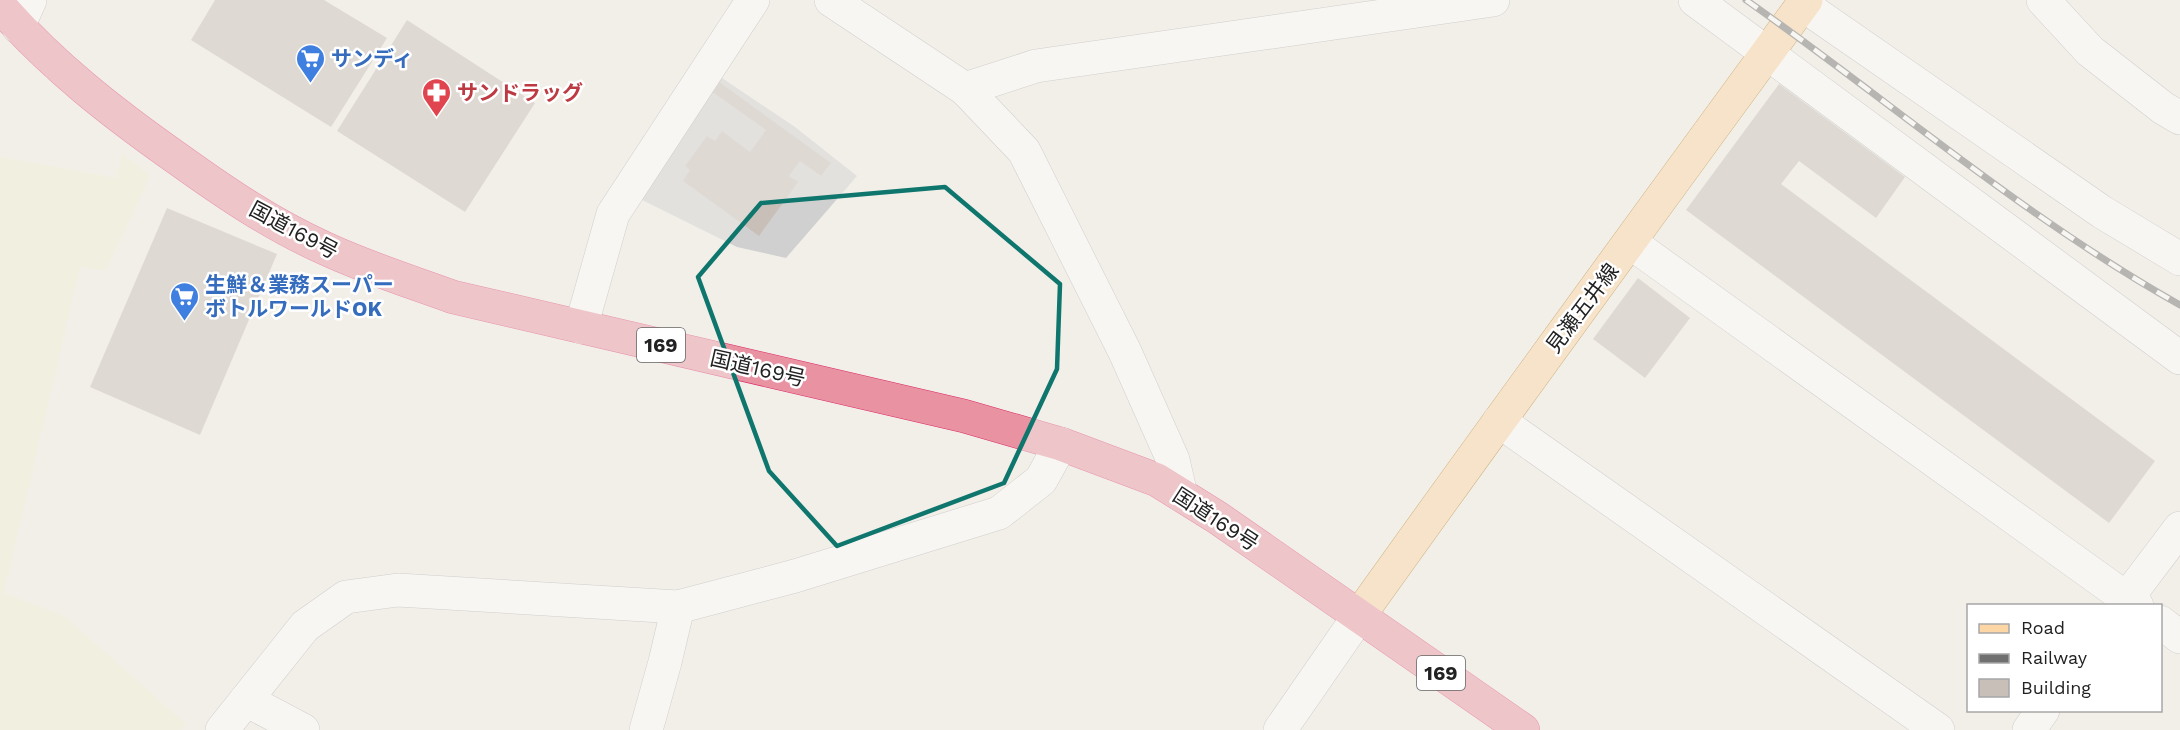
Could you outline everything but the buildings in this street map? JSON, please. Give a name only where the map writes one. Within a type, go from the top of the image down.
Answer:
[{"type":"highway","name":"国道169号","points":[[16,11],[69,76],[138,131],[218,188],[321,247],[384,273],[453,297],[964,416],[1061,444],[1157,480],[1218,518],[1523,730]]},
{"type":"main road","name":"見瀬五井線","points":[[1359,616],[1498,421],[1631,243],[1804,3]]},
{"type":"street","points":[[581,327],[613,213],[753,0]]},
{"type":"street","points":[[831,0],[964,89],[1024,151],[1125,352],[1173,460],[1181,495]]},
{"type":"street","points":[[964,89],[1036,66],[1493,0]]},
{"type":"street","points":[[1695,0],[2180,358]]},
{"type":"street","points":[[2043,0],[2090,51],[2163,108],[2180,118]]},
{"type":"street","points":[[1804,3],[2102,212],[2180,259]]},
{"type":"street","points":[[1631,243],[2128,603],[2180,528]]},
{"type":"street","points":[[1498,421],[1938,730]]},
{"type":"street","points":[[222,730],[305,626],[346,597],[398,590],[678,607],[795,576],[999,513],[1041,480],[1061,444]]},
{"type":"street","points":[[646,730],[678,607]]},
{"type":"street","points":[[1280,730],[1359,616]]},
{"type":"street","points":[[2162,624],[2180,637]]},
{"type":"street","points":[[246,700],[303,730]]},
{"type":"street","points":[[2029,730],[2042,712]]},
{"type":"highlighted area","points":[[945,187],[1060,284],[1057,369],[1004,483],[837,546],[769,471],[698,277],[761,203]]},
{"type":"shaded area","points":[[716,74],[795,127],[857,176],[786,258],[737,247],[632,195]]},
{"type":"green space","points":[[122,153],[150,176],[106,270],[80,267],[4,593],[64,616],[186,724],[181,730],[0,730],[0,157],[116,178]]},
{"type":"railway","points":[[1746,0],[2067,235],[2180,305]]},
{"type":"place","name":"サンディ","points":[[310,84]]},
{"type":"place","name":"サンドラッグ","points":[[436,118]]},
{"type":"place","name":"生鮮＆業務スーパー ボトルワールドOK","points":[[184,322]]}]
